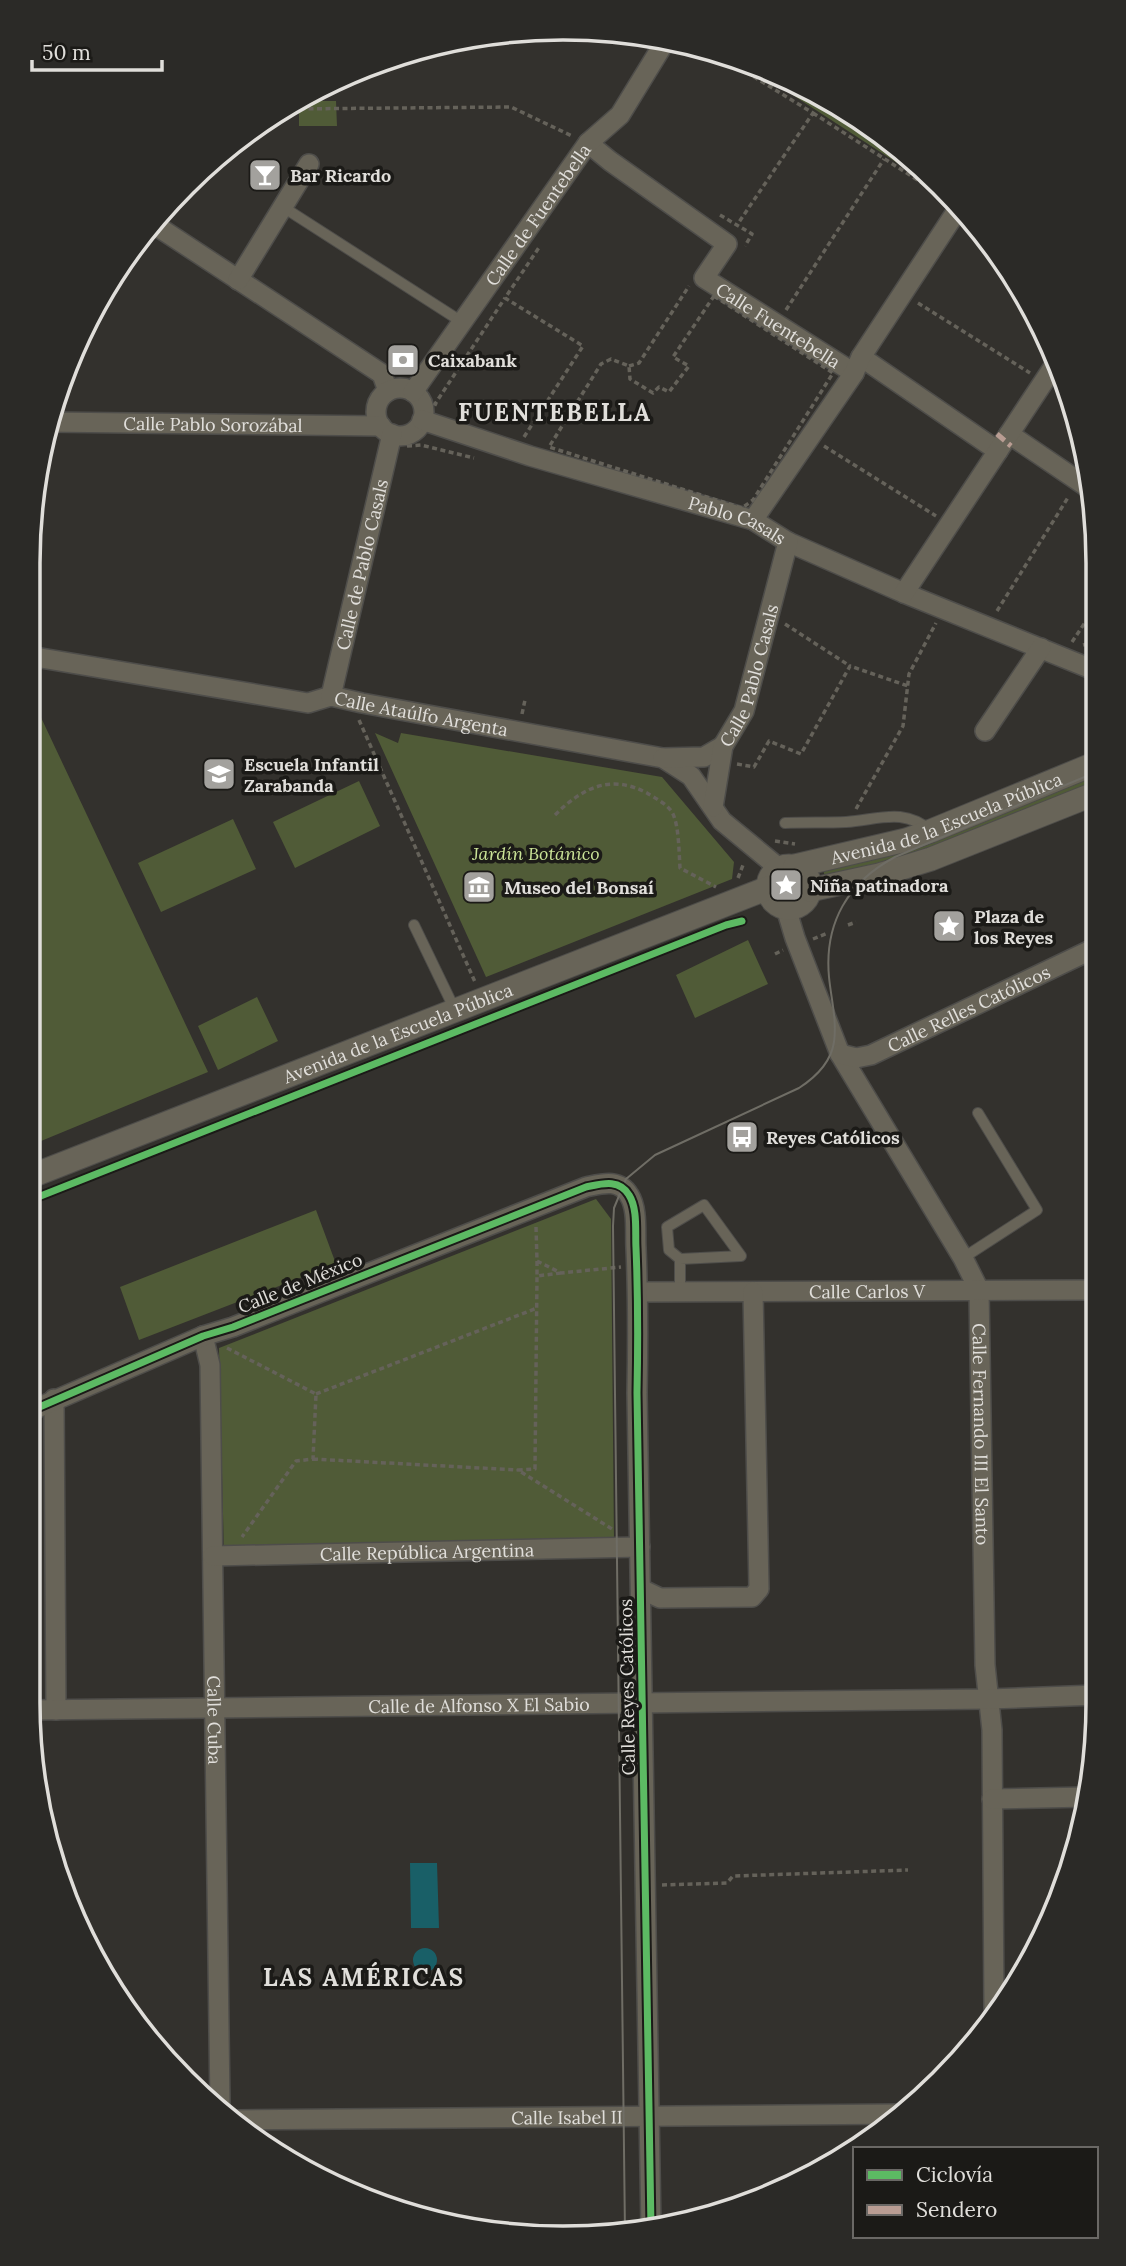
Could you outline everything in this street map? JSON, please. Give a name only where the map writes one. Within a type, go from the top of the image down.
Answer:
[{"type":"street","name":"Calle de Fuentebella","points":[[413,392],[588,143],[620,115],[660,49]]},
{"type":"street","name":"Calle Fuentebella","points":[[588,143],[727,244],[704,278],[857,365],[998,452]]},
{"type":"street","points":[[238,280],[309,164]]},
{"type":"street","name":"Calle Fuentebella","points":[[753,520],[857,365],[949,210]]},
{"type":"street","points":[[161,229],[382,374],[388,391]]},
{"type":"street","points":[[904,593],[1050,373]]},
{"type":"street","points":[[400,388],[413,392],[423,404],[422,420],[417,428],[401,436],[386,430],[376,417],[376,407],[381,398],[388,391],[400,388]]},
{"type":"street","name":"Pablo Casals","points":[[422,420],[530,456],[753,520],[788,542],[904,593],[1041,648],[1064,654],[1086,666]]},
{"type":"street","name":"Calle Pablo Sorozábal","points":[[60,422],[386,430]]},
{"type":"street","name":"Calle de Pablo Casals","points":[[331,696],[386,430]]},
{"type":"street","points":[[1009,434],[1080,488]]},
{"type":"street","name":"Calle Pablo Casals","points":[[713,807],[744,711],[788,542]]},
{"type":"street","points":[[985,731],[1041,648]]},
{"type":"street","name":"Calle Ataúlfo Argenta","points":[[40,658],[308,703],[331,696],[663,758],[691,776],[713,807]]},
{"type":"street","points":[[663,758],[704,757],[729,752]]},
{"type":"street","name":"Avenida de la Escuela Pública","points":[[792,860],[906,840],[1086,767]]},
{"type":"street","name":"Avenida de la Escuela Pública","points":[[810,890],[879,876],[931,859],[1086,797]]},
{"type":"street","points":[[713,807],[722,821],[792,860],[807,876],[810,890],[804,902],[797,907],[786,908],[773,902],[768,888],[769,879],[792,860]]},
{"type":"street","name":"Avenida de la Escuela Pública","points":[[40,1173],[768,888]]},
{"type":"street","name":"Calle Fernando III El Santo","points":[[786,908],[840,1055],[963,1258],[979,1290],[985,1665],[992,1730],[994,1999]]},
{"type":"street","name":"Calle Relles Católicos","points":[[840,1055],[856,1058],[871,1055],[1086,957]]},
{"type":"street","name":"Calle Reyes Católicos","points":[[586,1187],[606,1182],[614,1183],[629,1195],[634,1209],[638,1293],[651,2218]]},
{"type":"street","name":"Calle de México","points":[[40,1406],[203,1336],[233,1327],[586,1187]]},
{"type":"street","name":"Calle Carlos V","points":[[638,1293],[1086,1290]]},
{"type":"street","name":"Calle Reyes Católicos","points":[[641,1589],[660,1598],[752,1597],[759,1589],[753,1292]]},
{"type":"street","name":"Calle Cuba","points":[[203,1336],[210,1364],[220,1557],[215,1707],[220,2098]]},
{"type":"street","points":[[54,1399],[56,1710]]},
{"type":"street","name":"Calle República Argentina","points":[[220,1557],[640,1547]]},
{"type":"street","name":"Calle de Alfonso X El Sabio","points":[[40,1710],[989,1699],[1086,1695]]},
{"type":"street","points":[[992,1799],[1077,1797]]},
{"type":"street","name":"Calle Isabel II","points":[[248,2120],[886,2114]]},
{"type":"lane","points":[[283,207],[462,322]]},
{"type":"lane","points":[[785,823],[848,822],[889,815],[918,821],[931,831]]},
{"type":"lane","points":[[414,925],[456,1010]]},
{"type":"lane","points":[[963,1258],[1037,1210],[978,1113]]},
{"type":"lane","points":[[704,1205],[741,1255],[680,1259],[669,1250],[667,1227],[704,1205]]},
{"type":"lane","points":[[680,1259],[680,1292]]},
{"type":"path","points":[[753,76],[927,187]]},
{"type":"path","points":[[304,109],[511,107],[588,143]]},
{"type":"path","points":[[737,225],[813,113]]},
{"type":"path","points":[[784,313],[884,159]]},
{"type":"path","points":[[446,410],[435,404],[547,236]]},
{"type":"path","points":[[629,366],[630,379],[653,393],[659,387],[669,392],[689,366],[673,357],[714,296],[834,373],[753,500],[742,508],[549,447],[601,364],[611,359],[629,366],[639,363],[691,282]]},
{"type":"path","points":[[505,298],[583,346],[524,437],[517,434]]},
{"type":"path","points":[[913,300],[1044,381]]},
{"type":"path","points":[[818,442],[940,519]]},
{"type":"path","points":[[992,618],[1081,493]]},
{"type":"path","points":[[848,822],[903,726],[909,674],[943,609]]},
{"type":"path","points":[[1064,654],[1086,621]]},
{"type":"path","points":[[785,624],[850,666],[908,686]]},
{"type":"path","points":[[1064,654],[1086,644]]},
{"type":"path","points":[[729,752],[733,764],[754,766],[769,741],[801,754],[850,666]]},
{"type":"path","points":[[359,722],[372,724]]},
{"type":"path","points":[[555,815],[582,792],[606,784],[631,785],[656,798],[673,813],[679,842],[680,868],[714,887],[722,887]]},
{"type":"path","points":[[766,839],[792,860]]},
{"type":"path","points":[[735,886],[743,865],[737,856]]},
{"type":"path","points":[[848,925],[856,922]]},
{"type":"path","points":[[806,942],[828,933]]},
{"type":"path","points":[[445,989],[477,984]]},
{"type":"path","points":[[220,1557],[296,1461],[313,1459],[535,1469],[536,1207]]},
{"type":"path","points":[[537,1261],[561,1273]]},
{"type":"path","points":[[537,1276],[637,1266]]},
{"type":"path","points":[[203,1336],[316,1394],[537,1308]]},
{"type":"path","points":[[313,1459],[316,1394]]},
{"type":"path","points":[[518,1470],[640,1547]]},
{"type":"path","points":[[645,1886],[727,1883],[733,1876],[908,1870]]},
{"type":"green space","points":[[785,90],[853,128],[908,170]]},
{"type":"green space","points":[[319,101],[336,101],[337,126],[299,126],[299,112]]},
{"type":"green space","points":[[40,715],[208,1072],[40,1141]]},
{"type":"green space","name":"Jardín Botánico","points":[[375,733],[398,743],[401,733],[662,777],[734,862],[732,879],[486,977]]},
{"type":"green space","points":[[1086,773],[1086,790],[922,858],[825,877],[822,866]]},
{"type":"green space","points":[[359,781],[380,826],[295,868],[273,822]]},
{"type":"green space","points":[[233,819],[256,869],[161,912],[138,863]]},
{"type":"green space","points":[[748,940],[768,984],[695,1018],[676,975]]},
{"type":"green space","points":[[257,997],[278,1041],[218,1070],[198,1026]]},
{"type":"green space","points":[[596,1199],[611,1219],[614,1541],[224,1556],[219,1348]]},
{"type":"green space","points":[[316,1210],[336,1264],[139,1340],[120,1287]]},
{"type":"water","points":[[410,1863],[437,1863],[439,1928],[411,1928]]},
{"type":"water","points":[[425,1948],[433,1952],[437,1960],[433,1968],[425,1972],[417,1968],[413,1960],[417,1952]]},
{"type":"tram line","points":[[625,2222],[614,1208],[626,1179],[655,1155],[799,1088],[822,1068],[830,1056],[835,1034],[828,957],[831,939],[842,906],[864,879],[895,857],[1086,776]]},
{"type":"marked path","points":[[997,434],[1011,446]]},
{"type":"cycle path","points":[[40,1196],[726,925],[742,921]]},
{"type":"cycle path","points":[[40,1407],[203,1336],[233,1327],[586,1187],[615,1184],[629,1195],[635,1214],[637,1284],[651,2218]]},
{"type":"place","name":"Bar Ricardo","points":[[265,175]]},
{"type":"place","name":"Caixabank","points":[[403,360]]},
{"type":"place","name":"Escuela Infantil Zarabanda","points":[[219,774]]},
{"type":"place","name":"Niña patinadora","points":[[786,885]]},
{"type":"place","name":"Museo del Bonsaí","points":[[479,887]]},
{"type":"place","name":"Plaza de los Reyes","points":[[949,926]]},
{"type":"place","name":"Reyes Católicos","points":[[742,1137]]},
{"type":"district","name":"FUENTEBELLA","points":[[555,412]]},
{"type":"district","name":"LAS AMÉRICAS","points":[[364,1977]]}]
